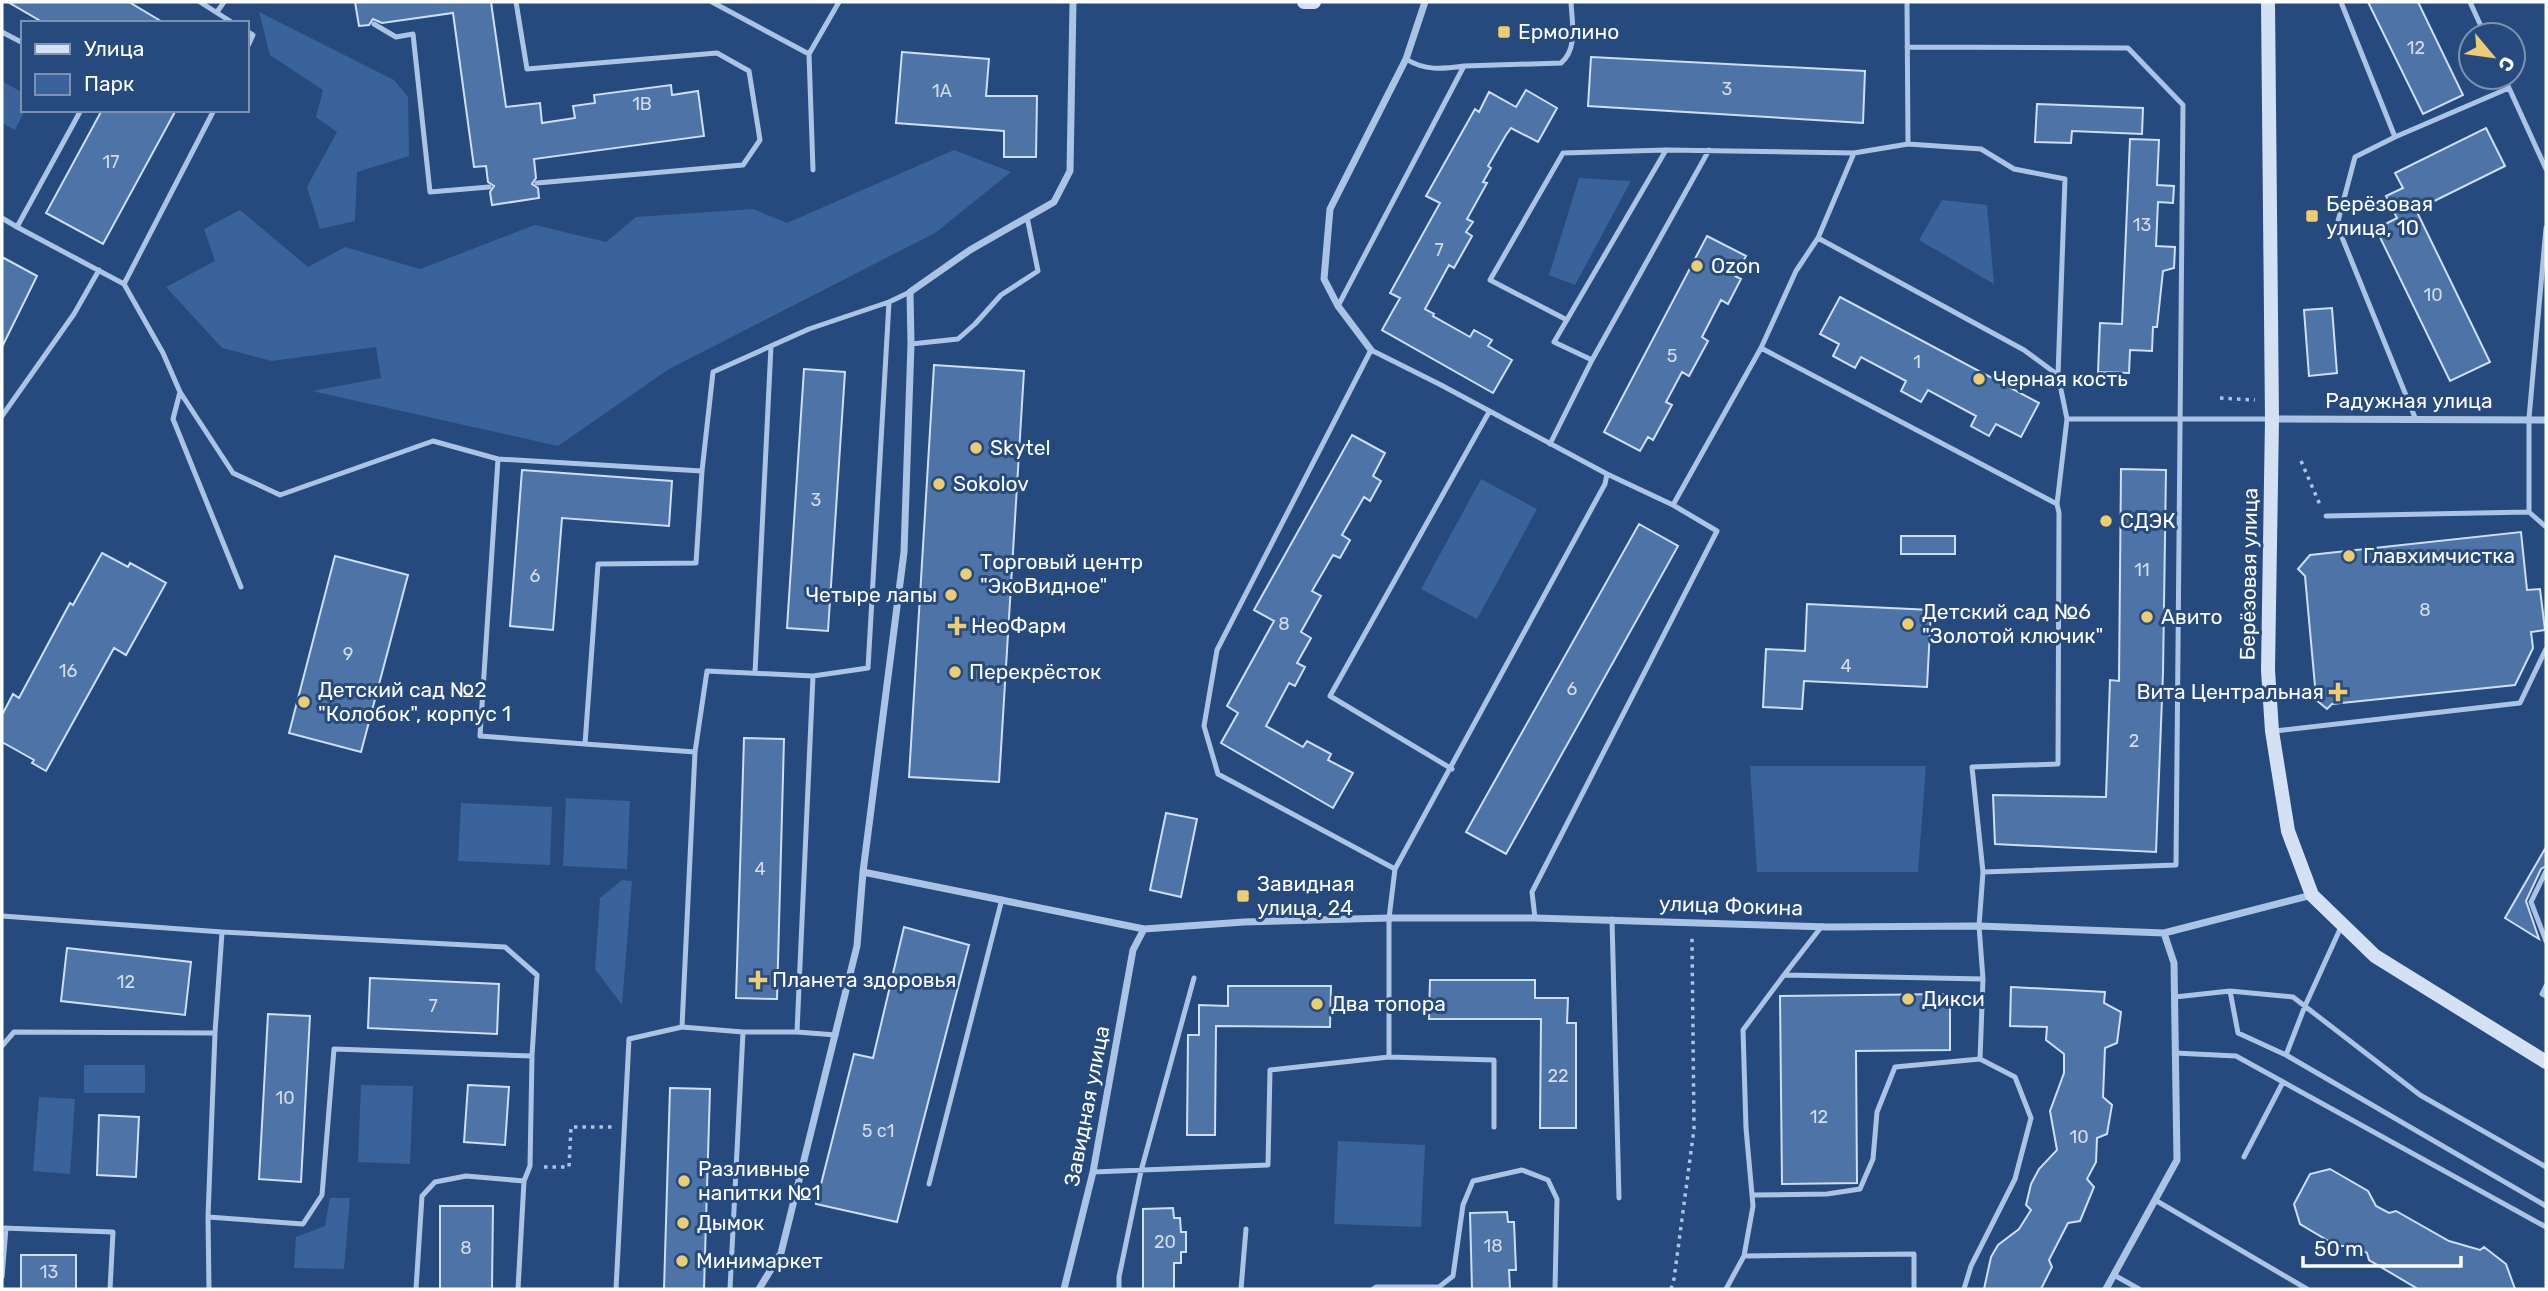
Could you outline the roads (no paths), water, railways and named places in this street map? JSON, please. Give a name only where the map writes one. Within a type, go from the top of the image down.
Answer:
[{"type":"street","points":[[759,1289],[781,1253],[857,946],[863,872],[904,552],[911,344],[909,292],[970,250],[1054,202],[1070,171],[1073,2]]},
{"type":"street","points":[[1304,2],[1314,2]]},
{"type":"street","points":[[1371,350],[1338,306],[1324,279],[1330,209],[1406,59],[1425,2]]},
{"type":"street","name":"Берёзовая улица","points":[[2268,2],[2272,419],[2268,670],[2272,731],[2288,831],[2312,895],[2375,956],[2546,1062]]},
{"type":"street","name":"Радужная улица","points":[[2272,419],[2546,419]]},
{"type":"street","name":"улица Фокина","points":[[863,872],[1144,929],[1244,922],[1535,918],[1822,926],[1979,926],[2164,933],[2312,895]]},
{"type":"street","name":"Завидная улица","points":[[1064,1289],[1093,1172],[1133,950],[1144,929]]},
{"type":"street","points":[[2106,1289],[2177,1160],[2174,962],[2164,933]]},
{"type":"lane","points":[[200,2],[230,21]]},
{"type":"lane","points":[[217,12],[224,2]]},
{"type":"lane","points":[[516,2],[527,69],[717,52],[750,71],[760,140],[743,165],[537,183]]},
{"type":"lane","points":[[712,2],[809,54]]},
{"type":"lane","points":[[814,170],[809,54],[839,2]]},
{"type":"lane","points":[[1406,59],[1419,67],[1441,69],[1561,63],[1569,56],[1573,47],[1571,2]]},
{"type":"lane","points":[[1907,2],[1908,144]]},
{"type":"lane","points":[[2341,2],[2395,137]]},
{"type":"lane","points":[[2470,2],[2479,21]]},
{"type":"lane","points":[[374,24],[396,37],[413,34],[430,192],[489,187]]},
{"type":"lane","points":[[2,32],[21,42]]},
{"type":"lane","points":[[248,32],[253,35],[248,46]]},
{"type":"lane","points":[[1907,47],[2128,48],[2183,104],[2176,865],[1983,873]]},
{"type":"lane","points":[[1338,306],[1464,66]]},
{"type":"lane","points":[[2416,420],[2337,225],[2355,157],[2502,91]]},
{"type":"lane","points":[[2510,91],[2546,169]]},
{"type":"lane","points":[[17,227],[79,112]]},
{"type":"lane","points":[[124,284],[213,112]]},
{"type":"lane","points":[[1567,320],[1490,280],[1563,153],[1666,150],[1854,153],[1908,144],[1981,149],[2014,169],[2065,179],[2058,375],[2067,418],[2057,504],[2058,764],[1972,767],[1983,873],[1979,926],[1983,979],[1980,1059]]},
{"type":"lane","points":[[1592,360],[1554,342],[1666,150]]},
{"type":"lane","points":[[1550,444],[1592,360],[1709,150]]},
{"type":"lane","points":[[1673,505],[1762,348],[1796,271],[1818,238],[1854,153]]},
{"type":"lane","points":[[911,344],[958,339],[1002,295],[1038,271],[1027,217]]},
{"type":"lane","points":[[2,218],[124,284],[163,353],[180,392],[233,473],[280,495],[433,441],[498,459],[702,471]]},
{"type":"lane","points":[[2529,512],[2529,418],[2546,228]]},
{"type":"lane","points":[[1818,238],[2024,350],[2058,375]]},
{"type":"lane","points":[[2,416],[74,314],[99,270]]},
{"type":"lane","points":[[585,744],[598,564],[696,563],[702,471],[713,372],[808,330],[890,302],[909,292]]},
{"type":"lane","points":[[682,1027],[695,752],[707,671],[813,676],[868,668],[890,302]]},
{"type":"lane","points":[[755,673],[771,346]]},
{"type":"lane","points":[[1762,348],[2057,504]]},
{"type":"lane","points":[[1395,869],[1218,774],[1204,726],[1217,650],[1371,350],[1607,474],[1673,505],[1717,531],[1532,892],[1535,918]]},
{"type":"lane","points":[[180,392],[173,419],[242,587]]},
{"type":"lane","points":[[1452,769],[1330,696],[1489,412]]},
{"type":"lane","points":[[2067,418],[2272,419]]},
{"type":"lane","points":[[498,459],[480,736],[695,752]]},
{"type":"lane","points":[[1389,1057],[1389,918],[1395,869],[1452,769],[1605,484],[1607,474]]},
{"type":"lane","points":[[2326,516],[2529,512],[2546,527]]},
{"type":"lane","points":[[2272,731],[2520,703],[2546,649]]},
{"type":"lane","points":[[797,1032],[813,676]]},
{"type":"lane","points":[[2546,871],[2531,902],[2546,941]]},
{"type":"lane","points":[[929,1184],[1002,899]]},
{"type":"lane","points":[[2,916],[222,932],[505,947],[537,975],[530,1167],[524,1181],[518,1289]]},
{"type":"lane","points":[[1612,919],[1619,1198]]},
{"type":"lane","points":[[2286,1055],[2342,924]]},
{"type":"lane","points":[[1726,1289],[1744,1256],[1753,1206],[1746,1128],[1743,1030],[1822,926]]},
{"type":"lane","points":[[209,1289],[208,1217],[222,932]]},
{"type":"lane","points":[[1784,975],[1983,979]]},
{"type":"lane","points":[[1119,1289],[1119,1277],[1141,1171],[1194,978]]},
{"type":"lane","points":[[2546,986],[2542,994],[2546,996]]},
{"type":"lane","points":[[2230,991],[2238,1033],[2286,1055],[2546,1206]]},
{"type":"lane","points":[[2175,997],[2230,991],[2293,997],[2420,1095],[2546,1167]]},
{"type":"lane","points":[[617,1289],[629,1039],[682,1027],[836,1035]]},
{"type":"lane","points":[[2,1046],[14,1032],[215,1033]]},
{"type":"lane","points":[[730,1289],[743,1032]]},
{"type":"lane","points":[[208,1217],[303,1224],[323,1195],[334,1049],[532,1056]]},
{"type":"lane","points":[[2175,1052],[2236,1056],[2546,1227]]},
{"type":"lane","points":[[1093,1172],[1268,1165],[1270,1070],[1389,1057],[1494,1060],[1494,1127]]},
{"type":"lane","points":[[1752,1195],[1827,1194],[1860,1189],[1873,1159],[1877,1112],[1895,1067],[1980,1059],[2015,1077],[2031,1118],[2014,1179],[1971,1266],[1964,1289]]},
{"type":"lane","points":[[2244,1157],[2283,1082]]},
{"type":"lane","points":[[1373,1289],[1438,1287],[1446,1282],[1453,1276],[1463,1205],[1473,1181],[1522,1170],[1548,1180],[1557,1199],[1555,1289]]},
{"type":"lane","points":[[416,1289],[422,1196],[435,1182],[466,1176],[524,1181]]},
{"type":"lane","points":[[2155,1200],[2307,1289]]},
{"type":"lane","points":[[2,1277],[4,1228],[113,1233],[110,1289]]},
{"type":"lane","points":[[1241,1289],[1245,1229]]},
{"type":"lane","points":[[1744,1256],[1914,1254],[1914,1289]]},
{"type":"lane","points":[[2114,1275],[2139,1289]]},
{"type":"place","name":"Ермолино","points":[[1504,32]]},
{"type":"place","name":"Берёзовая улица, 10","points":[[2312,216]]},
{"type":"place","name":"Ozon","points":[[1697,266]]},
{"type":"place","name":"Черная кость","points":[[1979,379]]},
{"type":"place","name":"Skytel","points":[[976,448]]},
{"type":"place","name":"Sokolov","points":[[939,484]]},
{"type":"place","name":"СДЭК","points":[[2106,521]]},
{"type":"place","name":"Главхимчистка","points":[[2349,556]]},
{"type":"place","name":"Торговый центр \"ЭкоВидное\"","points":[[966,574]]},
{"type":"place","name":"Четыре лапы","points":[[951,595]]},
{"type":"place","name":"Авито","points":[[2147,617]]},
{"type":"place","name":"Детский сад №6 \"Золотой ключик\"","points":[[1908,624]]},
{"type":"place","name":"НеоФарм","points":[[957,626]]},
{"type":"place","name":"Перекрёсток","points":[[955,672]]},
{"type":"place","name":"Вита Центральная","points":[[2338,692]]},
{"type":"place","name":"Детский сад №2 \"Колобок\", корпус 1","points":[[304,702]]},
{"type":"place","name":"Завидная улица, 24","points":[[1243,896]]},
{"type":"place","name":"Планета здоровья","points":[[758,980]]},
{"type":"place","name":"Дикси","points":[[1908,999]]},
{"type":"place","name":"Два топора","points":[[1317,1004]]},
{"type":"place","name":"Разливные напитки №1","points":[[684,1181]]},
{"type":"place","name":"Дымок","points":[[683,1223]]},
{"type":"place","name":"Минимаркет","points":[[682,1261]]}]
